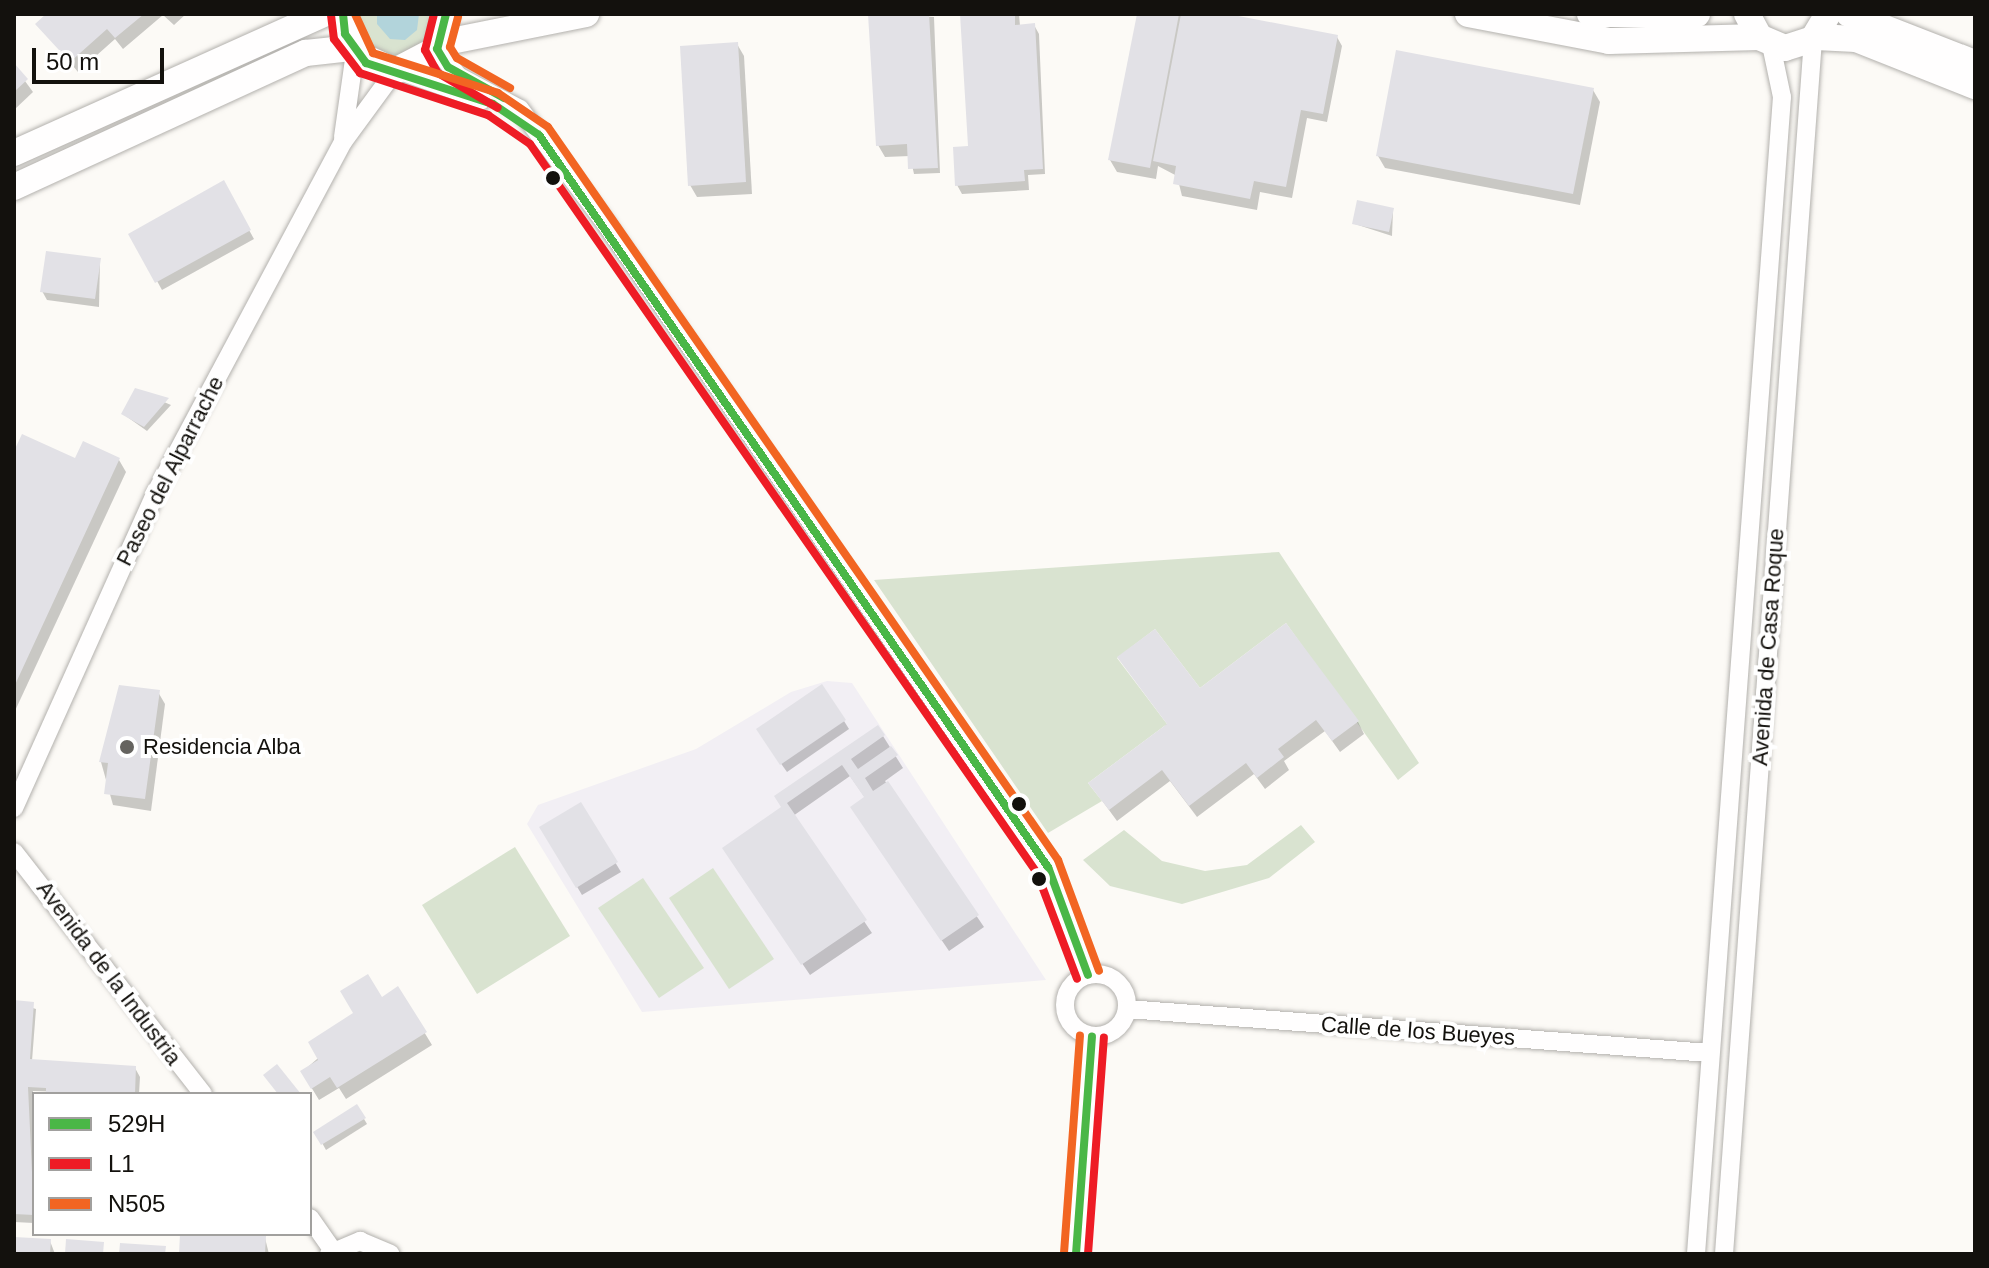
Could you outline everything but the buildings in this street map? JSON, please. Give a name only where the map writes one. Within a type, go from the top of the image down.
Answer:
[{"type":"street","points":[[14,153],[323,14]]},
{"type":"street","points":[[343,14],[353,50]]},
{"type":"street","points":[[446,14],[439,46],[458,76],[510,101],[606,224],[1048,867],[1088,975]]},
{"type":"street","points":[[398,71],[439,46],[586,14]]},
{"type":"street","points":[[1468,14],[1609,41],[1819,30],[1856,39],[1975,86]]},
{"type":"street","points":[[1590,14],[1697,14]]},
{"type":"street","points":[[1849,14],[1975,63]]},
{"type":"street","name":"Avenida de Casa Roque","points":[[1724,1254],[1819,30]]},
{"type":"street","name":"Avenida de Casa Roque","points":[[1696,1254],[1782,97],[1759,32]]},
{"type":"street","points":[[14,187],[286,61],[353,50],[527,122]]},
{"type":"street","name":"Paseo del Alparrache","points":[[343,142],[353,50]]},
{"type":"street","name":"Paseo del Alparrache","points":[[14,808],[22,759],[155,494],[343,142],[398,71]]},
{"type":"street","name":"Avenida de la Industria","points":[[14,852],[201,1092]]},
{"type":"street","points":[[1088,975],[1121,986],[1127,1009],[1116,1030],[1092,1037],[1071,1025],[1065,1001],[1088,975]]},
{"type":"street","name":"Calle de los Bueyes","points":[[1127,1009],[1709,1053]]},
{"type":"street","points":[[1076,1254],[1092,1037]]},
{"type":"street","points":[[312,1221],[330,1252],[360,1241],[390,1254]]},
{"type":"shaded area","points":[[827,681],[852,683],[1046,980],[642,1012],[527,824],[538,805],[696,749],[791,692]]},
{"type":"green space","points":[[357,14],[436,14],[431,39],[398,59],[363,41]]},
{"type":"green space","points":[[1279,552],[1419,763],[1398,780],[1286,623],[1200,688],[1155,629],[1117,658],[1167,724],[1088,783],[1102,801],[1048,833],[874,580]]},
{"type":"green space","points":[[1301,825],[1315,842],[1269,878],[1182,904],[1110,886],[1083,860],[1124,830],[1162,861],[1205,871],[1247,865]]},
{"type":"green space","points":[[515,847],[570,936],[477,994],[422,905]]},
{"type":"green space","points":[[713,868],[774,959],[729,989],[669,898]]},
{"type":"green space","points":[[643,878],[704,968],[659,998],[598,908]]},
{"type":"water","points":[[377,14],[419,14],[417,30],[405,40],[390,39],[377,24]]},
{"type":"transit line","name":"529H","points":[[343,14],[345,34],[366,63],[493,104],[539,135],[1048,867],[1088,975]]},
{"type":"transit line","name":"N505","points":[[355,14],[373,53],[498,93],[548,127],[1058,860],[1099,971]]},
{"type":"transit line","name":"L1","points":[[434,14],[425,50],[438,73],[498,108]]},
{"type":"transit line","name":"529H","points":[[446,14],[437,49],[448,67],[504,98]]},
{"type":"transit line","name":"L1","points":[[331,15],[334,39],[360,73],[488,115],[530,144],[1037,873],[1077,979]]},
{"type":"transit line","name":"N505","points":[[458,17],[450,47],[457,58],[510,88]]},
{"type":"transit line","name":"N505","points":[[1064,1253],[1080,1036]]},
{"type":"transit line","name":"529H","points":[[1076,1254],[1092,1037]]},
{"type":"transit line","name":"L1","points":[[1088,1254],[1104,1038]]},
{"type":"place","name":"Residencia Alba","points":[[127,747]]}]
